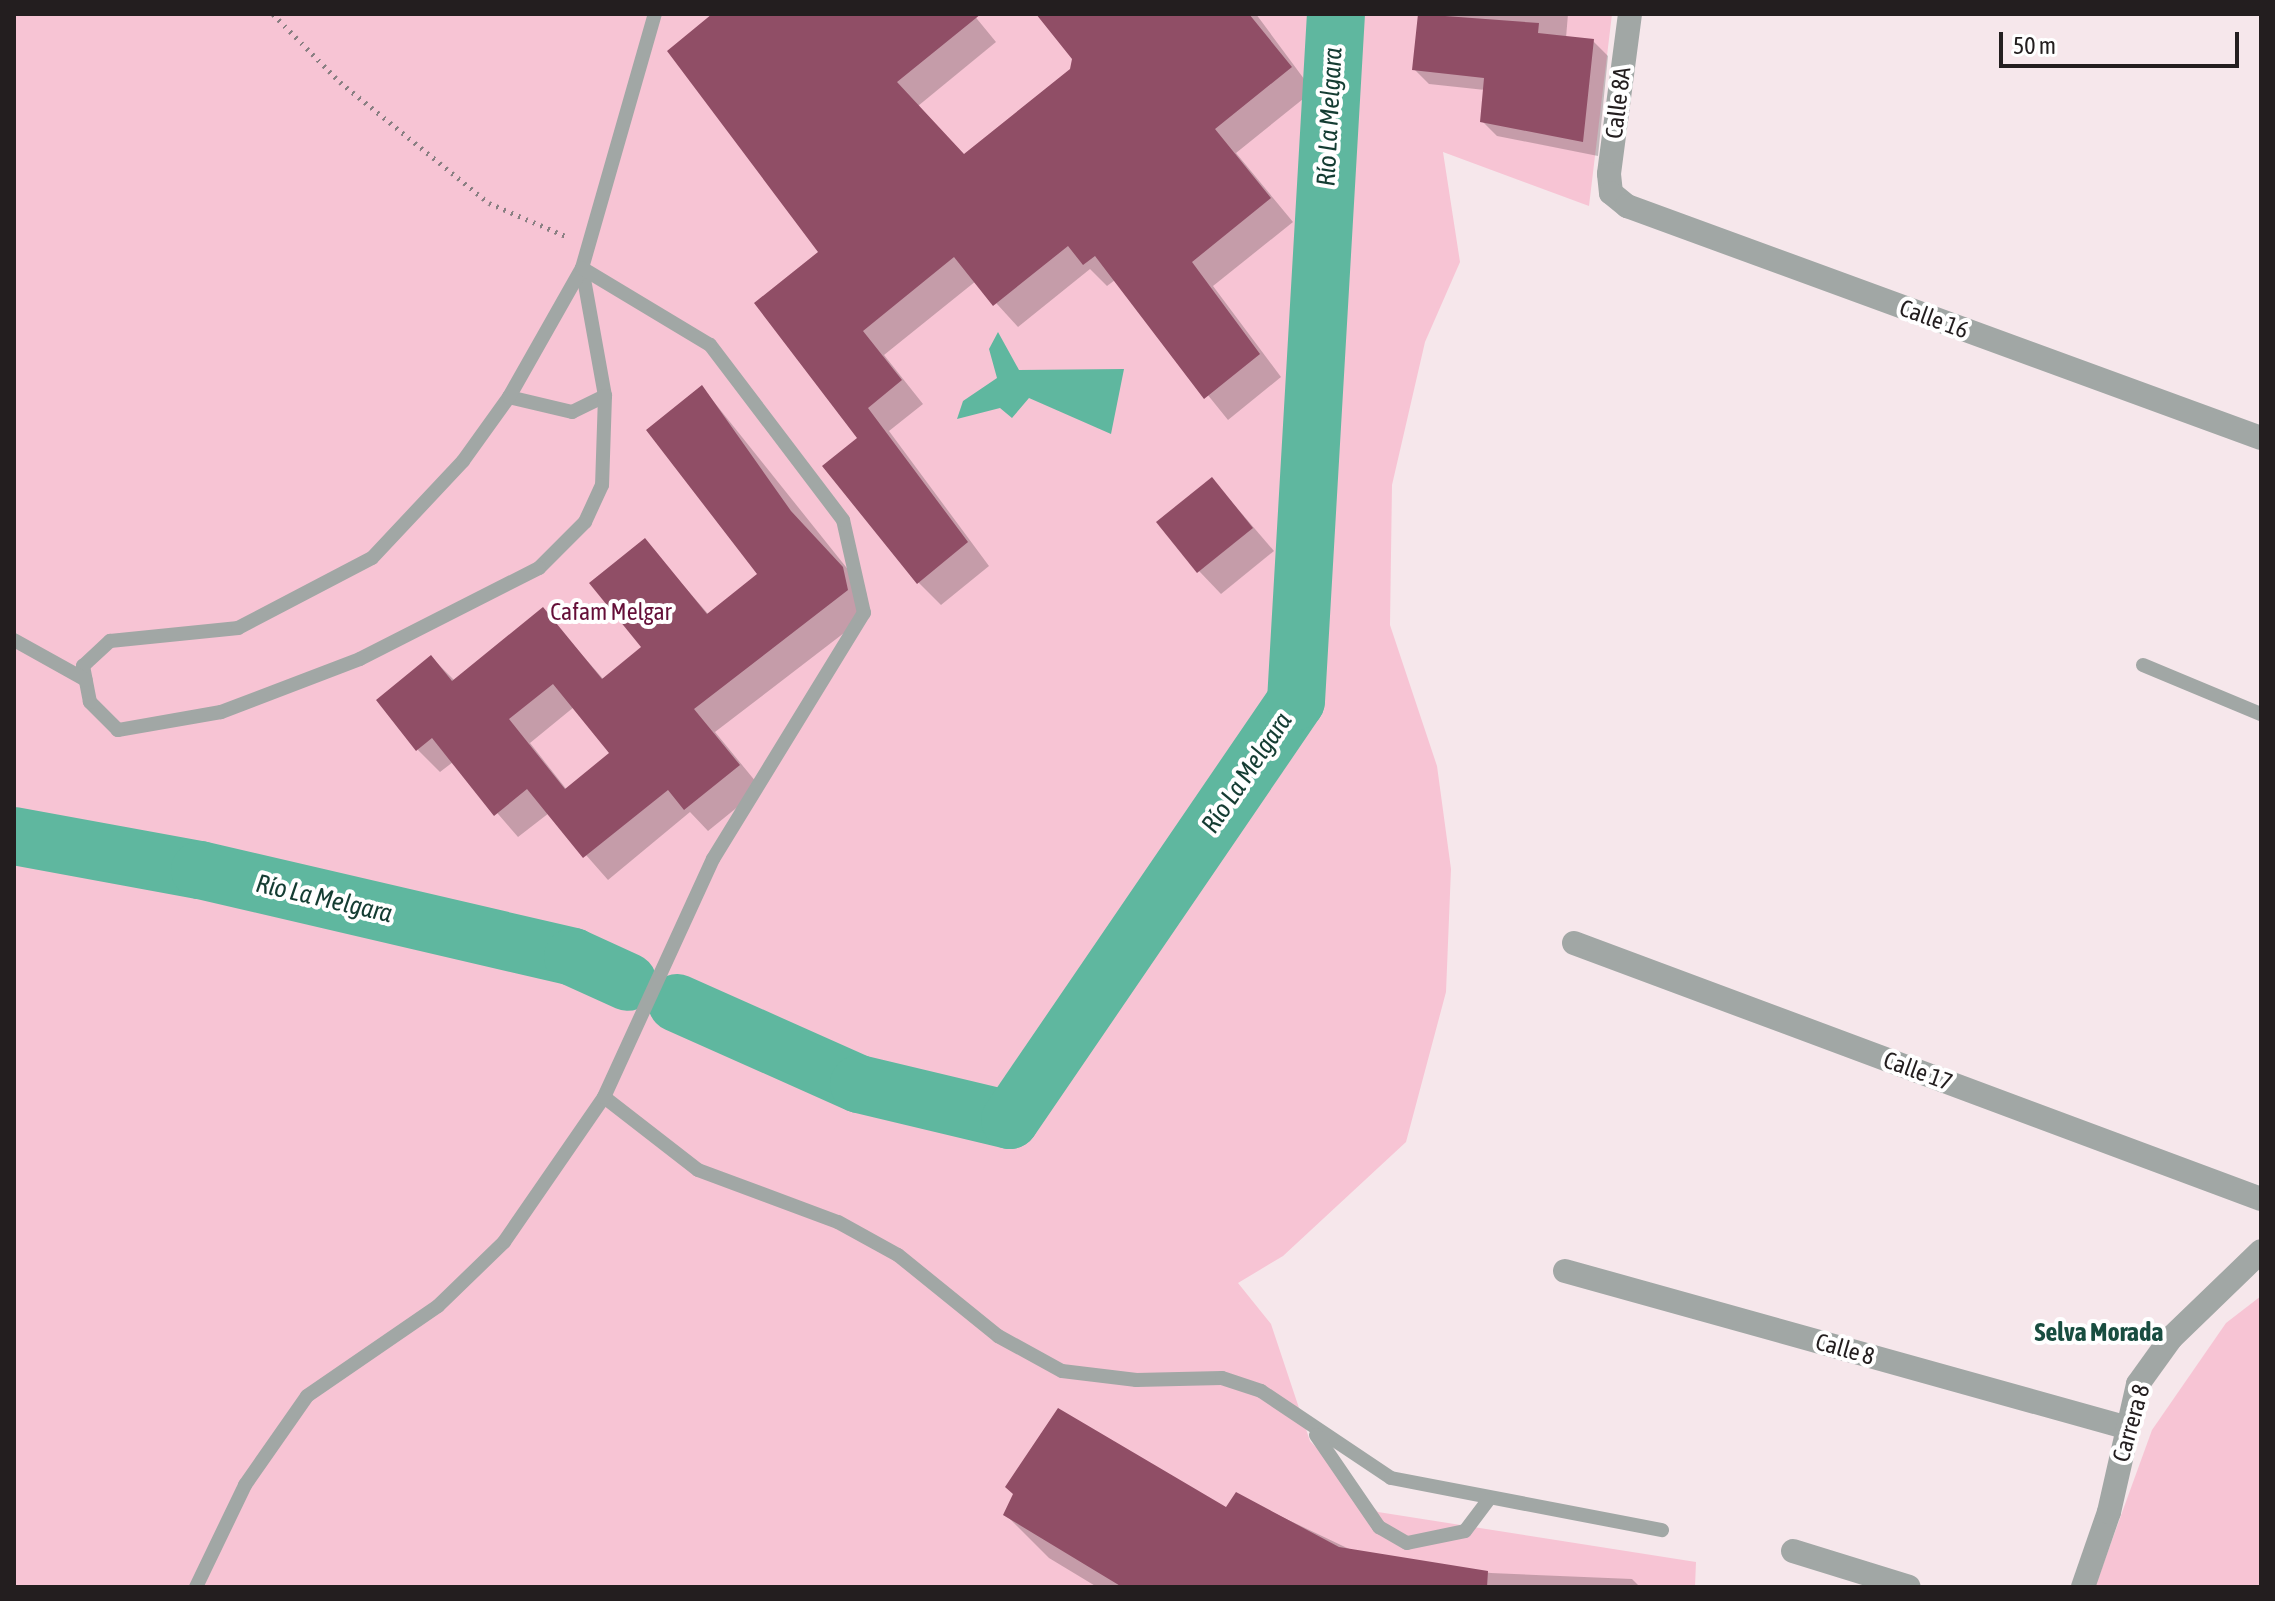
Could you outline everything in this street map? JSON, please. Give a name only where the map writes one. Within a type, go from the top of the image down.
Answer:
[{"type":"street","name":"Calle 8A","points":[[1611,193],[1630,14]]},
{"type":"street","name":"Calle 16","points":[[1611,193],[1627,206],[2261,438]]},
{"type":"street","name":"Calle 17","points":[[1574,943],[2261,1199]]},
{"type":"street","name":"Carrera 8","points":[[2083,1587],[2109,1512],[2125,1427],[2138,1384],[2171,1338],[2261,1251]]},
{"type":"street","name":"Calle 8","points":[[1565,1271],[2125,1427]]},
{"type":"street","points":[[1793,1551],[1909,1587]]},
{"type":"lane","points":[[582,268],[605,396],[602,485],[585,522],[539,568],[360,659],[221,712],[118,730],[90,702],[83,666],[110,641],[238,628],[372,558],[463,461],[509,397],[582,268],[655,14]]},
{"type":"lane","points":[[196,1587],[245,1485],[307,1396],[438,1306],[504,1242],[604,1097],[713,859],[864,613],[843,520],[710,345],[582,268]]},
{"type":"lane","points":[[509,397],[572,412],[605,396]]},
{"type":"lane","points":[[14,640],[86,680]]},
{"type":"lane","points":[[2143,665],[2261,714]]},
{"type":"lane","points":[[604,1097],[698,1170],[838,1222],[898,1255],[998,1336],[1062,1371],[1136,1380],[1222,1378],[1261,1391],[1313,1431],[1391,1478],[1488,1501],[1662,1530]]},
{"type":"lane","points":[[1313,1431],[1379,1527],[1407,1543],[1465,1531],[1488,1501]]},
{"type":"path","points":[[273,14],[340,82],[489,203],[587,245]]},
{"type":"green space","name":"Cafam Melgar","points":[[14,14],[1612,14],[1589,206],[1443,152],[1460,262],[1425,342],[1392,485],[1390,625],[1437,766],[1451,869],[1446,992],[1406,1142],[1283,1256],[1238,1283],[1271,1324],[1310,1441],[1378,1512],[1696,1562],[1695,1587],[14,1587]]},
{"type":"green space","points":[[2261,1296],[2261,1587],[2095,1587],[2152,1430],[2226,1323]]},
{"type":"shaded area","points":[[998,332],[1019,370],[1124,369],[1111,434],[1029,398],[1012,418],[1000,408],[957,419],[963,401],[997,378],[989,349]]},
{"type":"building","points":[[712,14],[981,14],[897,82],[964,154],[1070,69],[1072,59],[1036,14],[1249,14],[1292,67],[1215,129],[1271,198],[1192,262],[1260,354],[1204,399],[1095,256],[1083,265],[1068,246],[993,306],[954,257],[863,331],[902,380],[868,408],[968,542],[917,584],[822,466],[857,438],[754,303],[818,252],[667,51]]},
{"type":"building","points":[[1418,14],[1539,23],[1538,33],[1594,39],[1583,142],[1480,122],[1484,78],[1412,70]]},
{"type":"building","points":[[702,385],[791,511],[843,567],[848,590],[694,709],[740,765],[684,810],[668,790],[583,858],[527,789],[494,816],[432,738],[416,751],[376,700],[431,655],[452,681],[543,607],[602,679],[641,647],[589,583],[645,538],[707,614],[757,574],[646,430]],"holes":[[[553,684],[609,753],[565,789],[509,719]]]},
{"type":"building","points":[[1212,477],[1253,528],[1197,573],[1156,522]]},
{"type":"building","points":[[1058,1408],[1226,1507],[1236,1492],[1339,1547],[1488,1571],[1487,1587],[1122,1587],[1003,1515],[1013,1494],[1005,1487]]},
{"type":"waterway","name":"Río La Melgara","points":[[677,1003],[859,1084],[1010,1120],[1296,701],[1336,14]]},
{"type":"waterway","name":"Río La Melgara","points":[[14,836],[200,870],[573,957],[628,982]]},
{"type":"district","name":"Selva Morada","points":[[2099,1333]]}]
